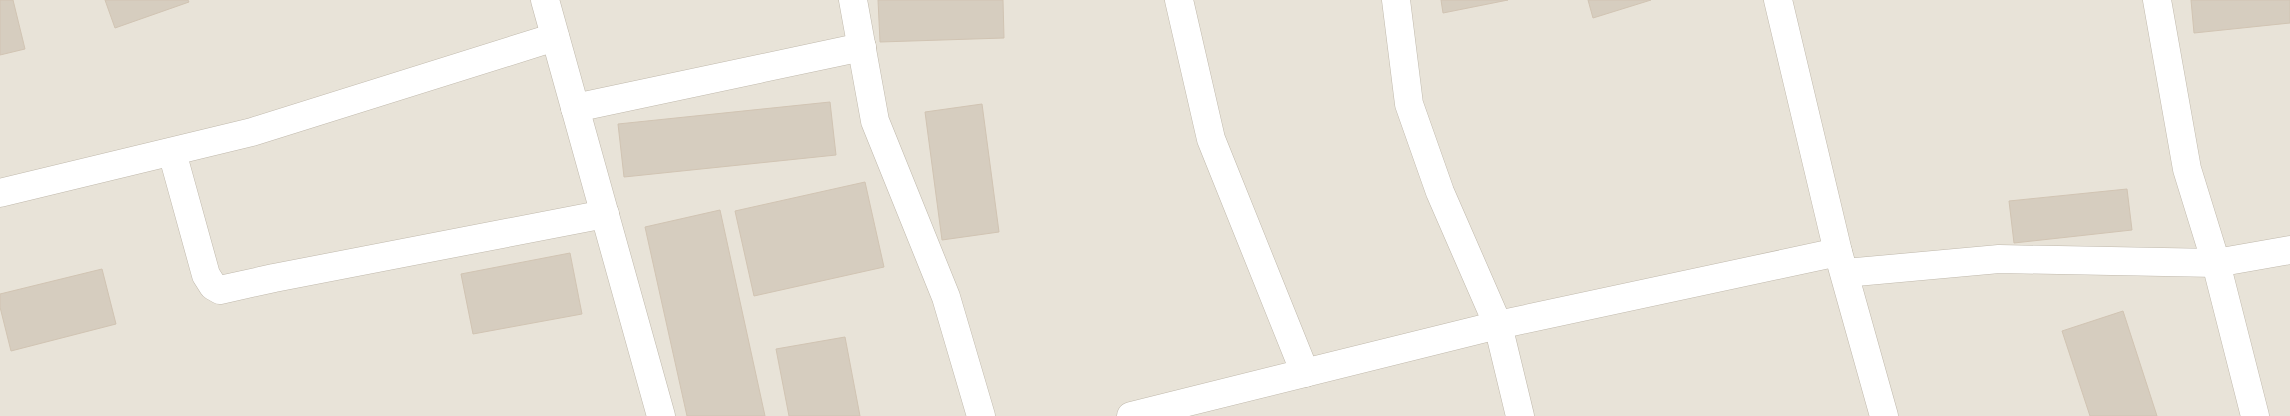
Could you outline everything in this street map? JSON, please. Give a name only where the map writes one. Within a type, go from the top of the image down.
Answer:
[{"type":"street","points":[[545,0],[661,416]]},
{"type":"street","points":[[853,0],[875,121],[946,298],[981,416]]},
{"type":"street","points":[[1179,0],[1211,139],[1305,373]]},
{"type":"street","points":[[1396,0],[1409,104],[1440,192],[1498,325],[1520,416]]},
{"type":"street","points":[[1778,0],[1842,262],[1884,416]]},
{"type":"street","points":[[2157,0],[2187,168],[2216,262],[2255,416]]},
{"type":"street","points":[[0,193],[252,132],[555,37]]},
{"type":"street","points":[[575,108],[862,47]]},
{"type":"street","points":[[172,152],[206,275],[213,286],[220,290],[604,214]]},
{"type":"street","points":[[1131,416],[1202,408],[1305,373],[1498,325],[1842,262],[1999,259],[2216,262],[2290,250]]},
{"type":"shaded area","points":[[0,0],[2290,0],[2290,416],[0,416]]},
{"type":"building","points":[[0,0],[13,0],[25,49],[0,55]]},
{"type":"building","points":[[105,0],[188,0],[189,2],[115,28]]},
{"type":"building","points":[[878,0],[1003,0],[1004,38],[880,42]]},
{"type":"building","points":[[1441,0],[1508,0],[1443,13]]},
{"type":"building","points":[[1588,0],[1651,0],[1593,18]]},
{"type":"building","points":[[2191,0],[2290,0],[2290,23],[2194,33]]},
{"type":"building","points":[[830,102],[836,155],[624,177],[618,124]]},
{"type":"building","points":[[982,104],[999,232],[942,240],[925,112]]},
{"type":"building","points":[[865,182],[884,267],[754,296],[735,211]]},
{"type":"building","points":[[2127,189],[2132,230],[2014,243],[2009,201]]},
{"type":"building","points":[[720,210],[765,416],[687,416],[645,227]]},
{"type":"building","points":[[570,253],[582,314],[473,334],[461,274]]},
{"type":"building","points":[[102,269],[116,324],[11,351],[0,307],[0,294]]},
{"type":"building","points":[[2123,311],[2157,416],[2090,416],[2062,331]]},
{"type":"building","points":[[845,337],[860,416],[789,416],[776,349]]}]
